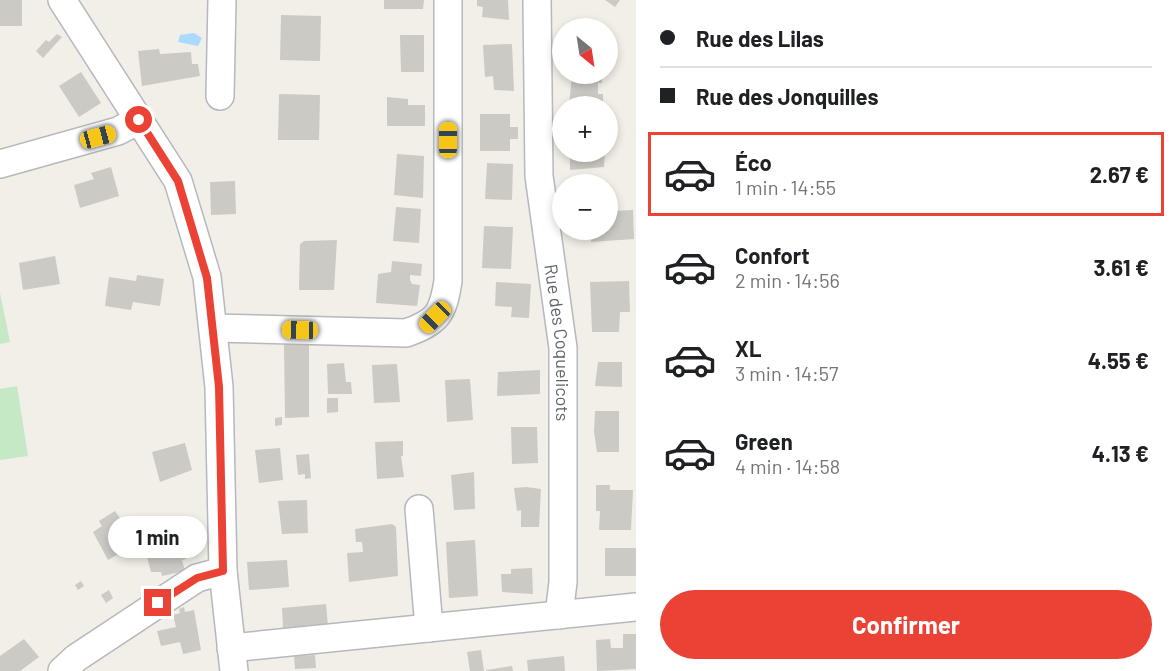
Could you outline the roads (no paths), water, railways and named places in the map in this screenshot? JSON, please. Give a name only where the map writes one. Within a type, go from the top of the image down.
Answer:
[{"type":"street","points":[[62,0],[178,181],[207,278],[219,387],[223,571],[232,660],[429,628],[636,607]]},
{"type":"street","points":[[220,96],[222,0]]},
{"type":"street","points":[[213,328],[406,333],[426,326],[444,309],[448,281],[448,0]]},
{"type":"street","name":"Rue des Coquelicots","points":[[537,0],[539,176],[563,348],[563,582],[559,615]]},
{"type":"street","points":[[0,164],[118,132],[139,120]]},
{"type":"street","points":[[419,509],[429,628]]},
{"type":"street","points":[[62,671],[76,658],[197,578],[223,571]]},
{"type":"water","points":[[194,33],[202,38],[198,46],[178,42],[180,35]]}]
